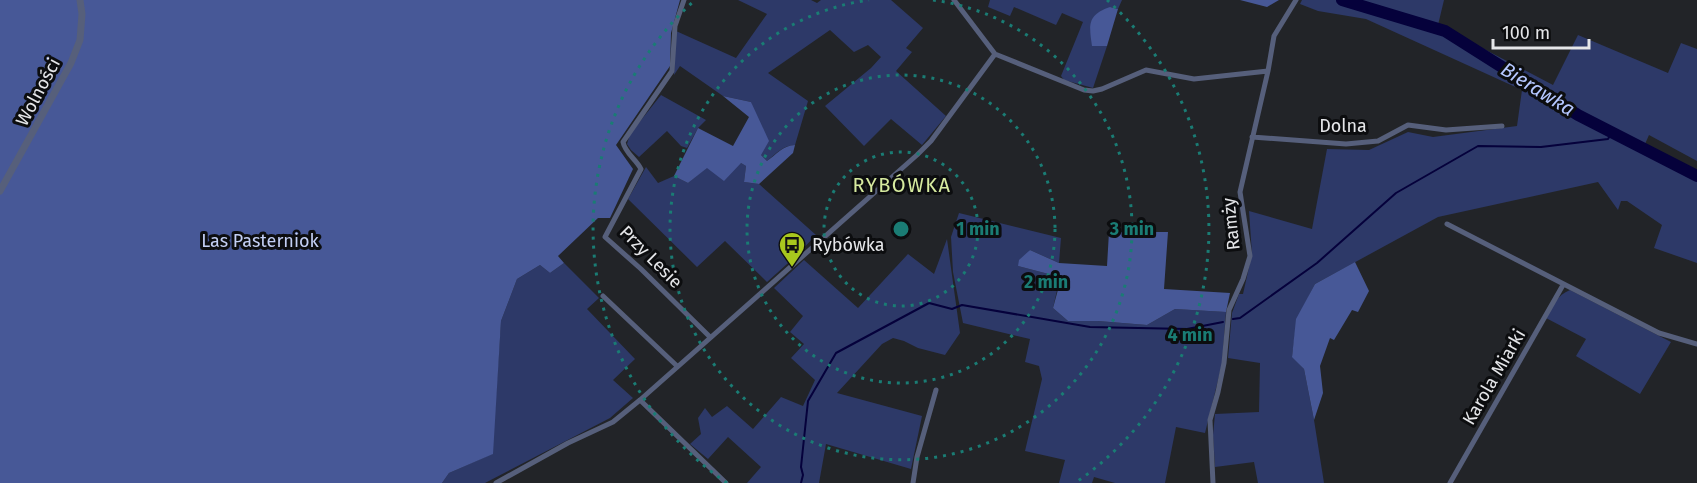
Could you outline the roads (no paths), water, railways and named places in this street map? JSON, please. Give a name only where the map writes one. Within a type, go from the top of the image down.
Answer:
[{"type":"street","name":"Wolności","points":[[0,191],[71,63],[80,40],[82,14],[80,0]]},
{"type":"street","name":"Przy Lesie","points":[[684,0],[675,26],[672,71],[623,142],[624,148],[638,162],[641,169],[605,237],[710,337]]},
{"type":"street","points":[[954,0],[995,54],[1074,87],[1093,91],[1102,89],[1146,70],[1194,79],[1268,71]]},
{"type":"street","name":"Ramży","points":[[1213,483],[1210,420],[1224,363],[1229,310],[1243,279],[1250,256],[1240,192],[1274,36],[1296,0]]},
{"type":"street","points":[[496,483],[568,443],[613,422],[640,400],[917,155],[931,141],[995,54]]},
{"type":"street","name":"Dolna","points":[[1252,136],[1346,144],[1378,141],[1408,125],[1446,130],[1502,126]]},
{"type":"street","points":[[1447,224],[1659,333],[1697,344]]},
{"type":"street","name":"Karola Miarki","points":[[1450,483],[1563,285]]},
{"type":"street","points":[[603,296],[677,366]]},
{"type":"street","points":[[913,483],[917,458],[936,390]]},
{"type":"street","points":[[640,400],[726,483]]},
{"type":"waterway","name":"Bierawka","points":[[1342,0],[1445,31],[1578,115],[1697,176]]},
{"type":"waterway","points":[[1233,319],[1240,318],[1317,263],[1396,193],[1478,146],[1541,147],[1608,139],[1612,132]]},
{"type":"waterway","points":[[801,483],[808,401],[836,353],[929,303],[952,309],[962,305],[1090,327],[1187,329],[1223,322]]},
{"type":"place","name":"Rybówka","points":[[792,268]]},
{"type":"district","name":"RYBÓWKA","points":[[902,185]]},
{"type":"park label","name":"Las Pasterniok","points":[[260,241]]}]
